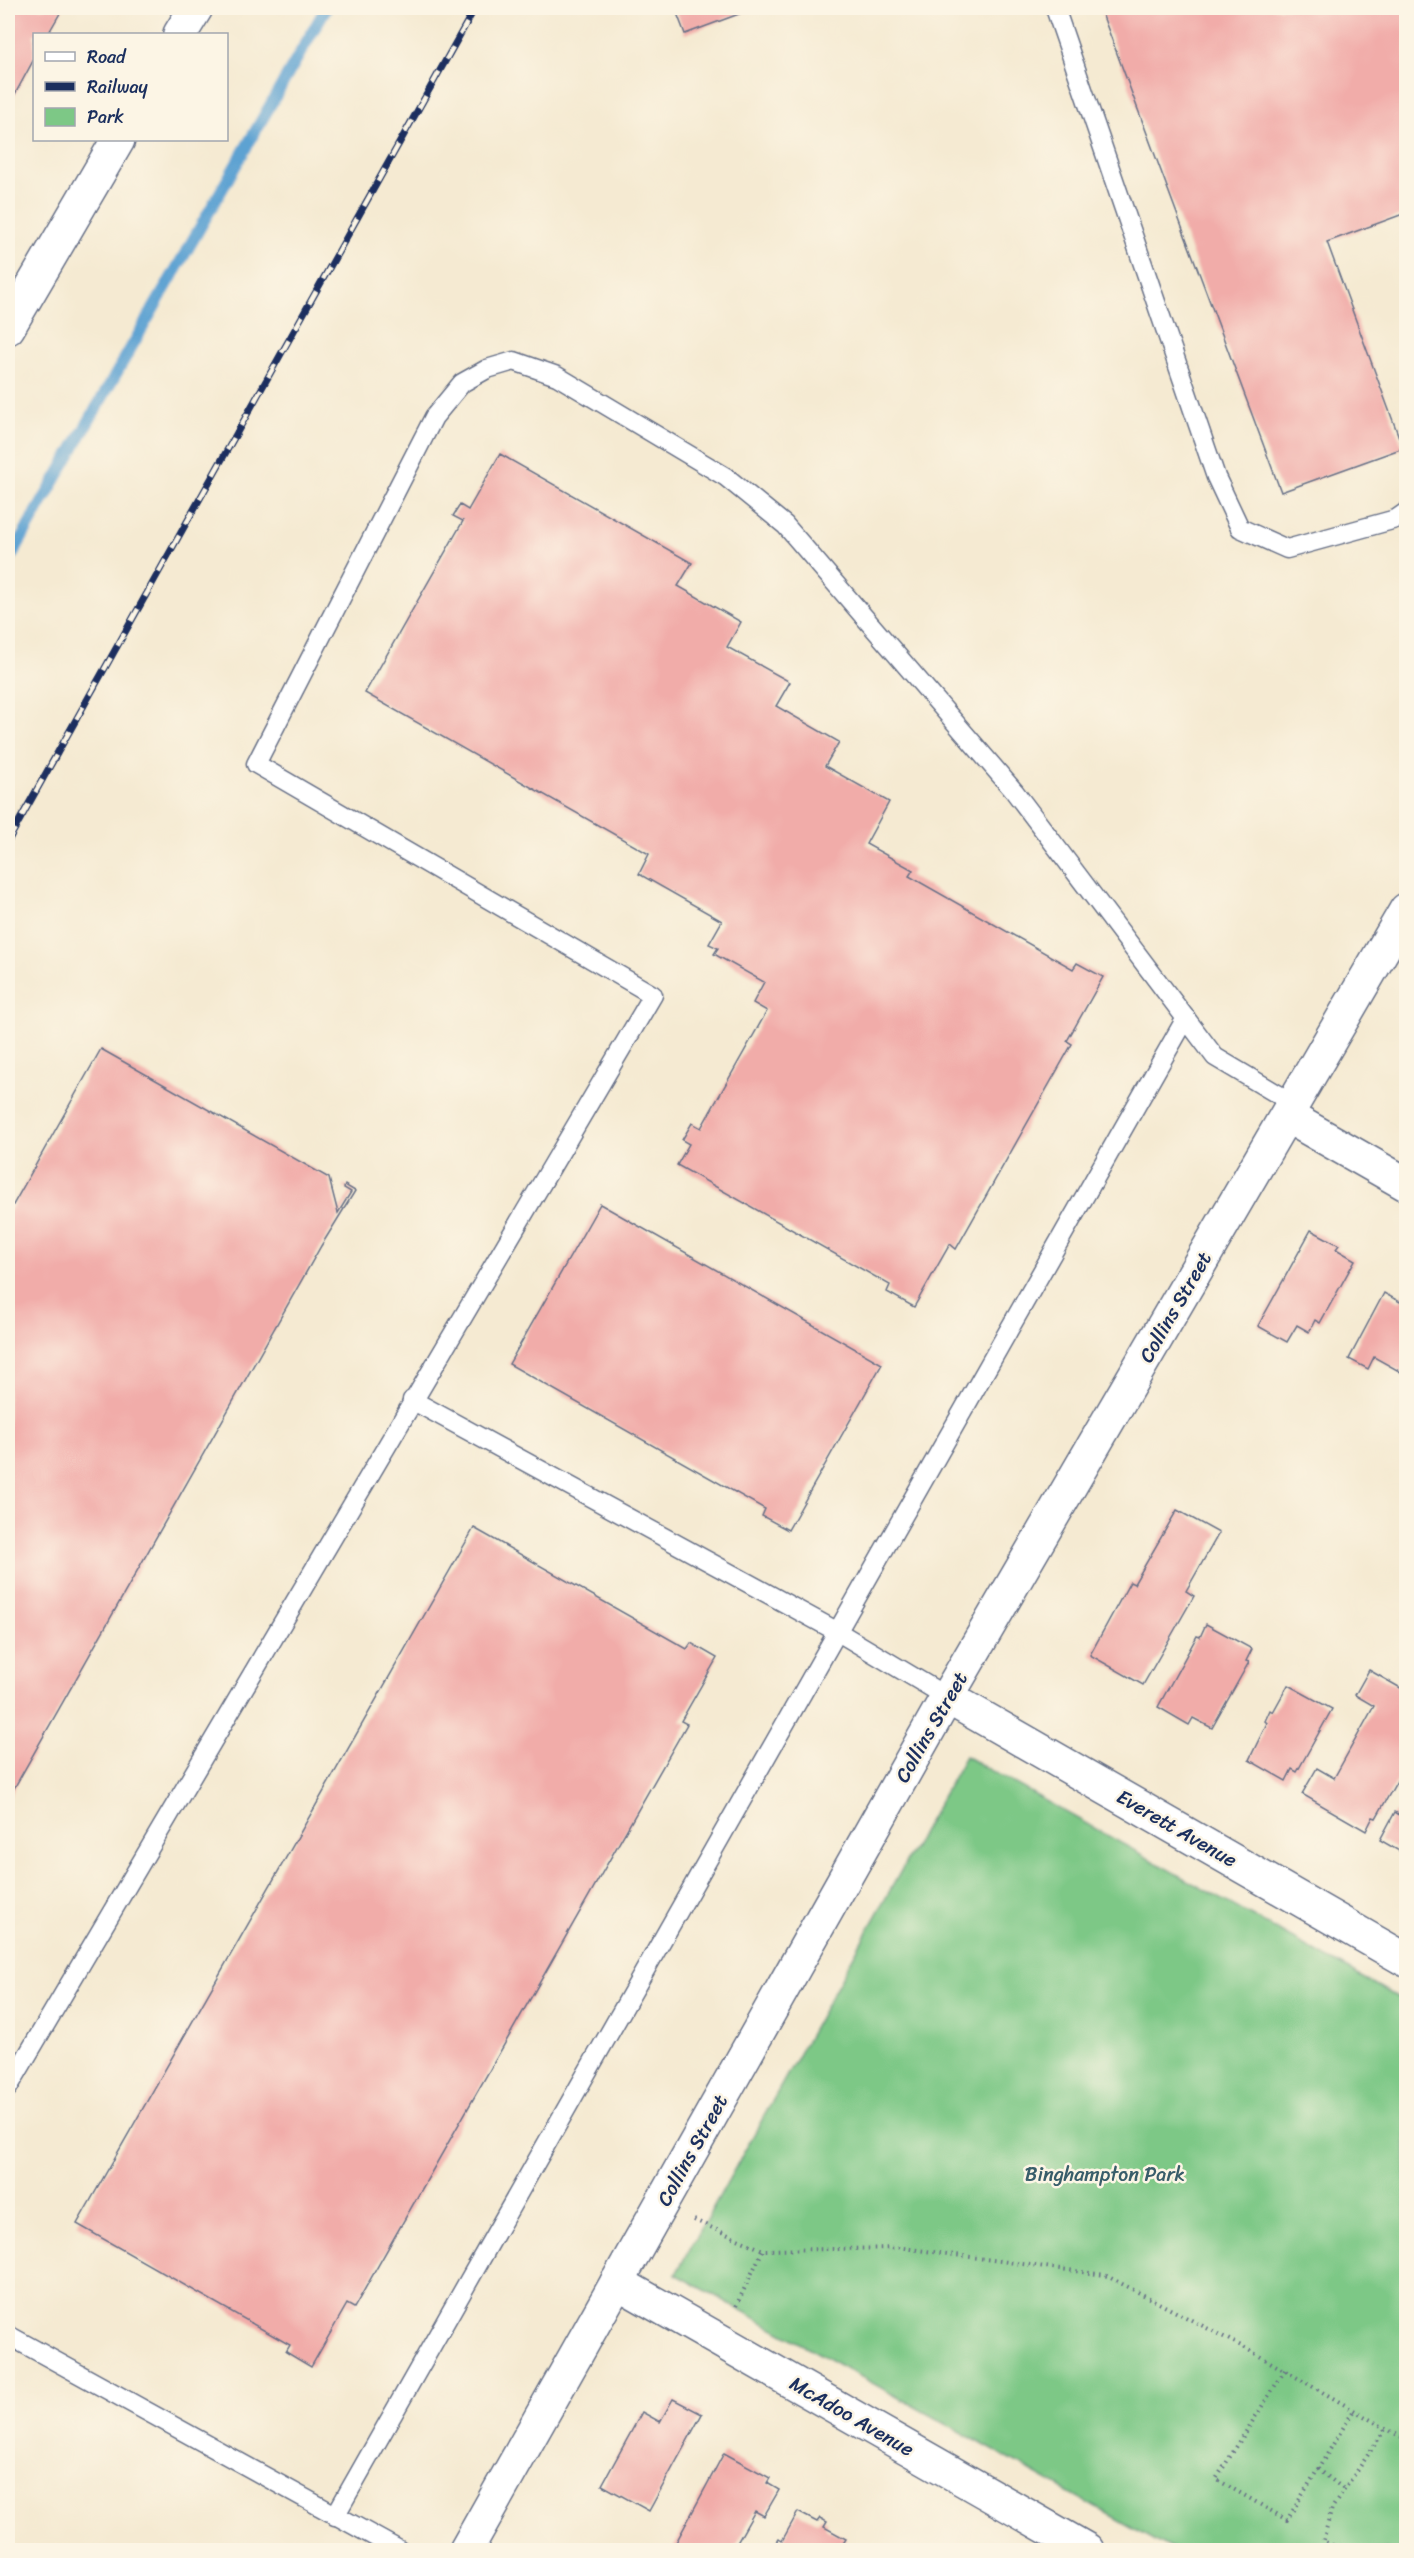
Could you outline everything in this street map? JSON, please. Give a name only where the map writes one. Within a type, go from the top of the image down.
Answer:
[{"type":"street","points":[[181,33],[196,8]]},
{"type":"street","points":[[8,328],[117,141]]},
{"type":"street","name":"Collins Street","points":[[466,2550],[947,1697],[1407,910]]},
{"type":"street","points":[[1290,1110],[1407,1184]]},
{"type":"street","name":"Everett Avenue","points":[[947,1697],[1407,1960]]},
{"type":"street","name":"McAdoo Avenue","points":[[617,2282],[1087,2550]]},
{"type":"lane","points":[[1055,8],[1216,477],[1240,528],[1287,549],[1396,519],[1407,512]]},
{"type":"lane","points":[[8,2088],[653,995],[256,764],[434,417],[462,383],[487,369],[514,361],[558,376],[726,477],[785,525],[1014,791],[1215,1057],[1290,1110]]},
{"type":"lane","points":[[335,2516],[1186,1018]]},
{"type":"lane","points":[[412,1400],[838,1632],[947,1697]]},
{"type":"lane","points":[[8,2335],[399,2550]]},
{"type":"path","points":[[661,2205],[763,2250],[903,2248],[1105,2274],[1285,2370],[1407,2440]]},
{"type":"path","points":[[720,2340],[763,2250]]},
{"type":"path","points":[[1285,2370],[1216,2479],[1287,2520],[1354,2410]]},
{"type":"path","points":[[1344,2550],[1323,2541],[1332,2508],[1386,2428]]},
{"type":"path","points":[[1318,2469],[1345,2490]]},
{"type":"green space","name":"Binghampton Park","points":[[965,1756],[1406,2002],[1406,2550],[1173,2550],[676,2274]]},
{"type":"building","points":[[8,8],[63,8],[49,33],[33,33],[33,61],[8,107]]},
{"type":"building","points":[[675,8],[755,8],[685,34]]},
{"type":"building","points":[[1100,8],[1406,8],[1406,213],[1327,242],[1403,448],[1281,492]]},
{"type":"building","points":[[500,454],[692,563],[678,586],[741,622],[727,647],[790,682],[776,706],[839,742],[825,766],[889,802],[866,844],[913,870],[909,876],[1073,969],[1077,963],[1103,977],[1067,1041],[1072,1044],[956,1249],[950,1244],[914,1307],[887,1292],[890,1285],[677,1165],[689,1144],[682,1140],[692,1123],[701,1128],[767,1011],[753,1003],[764,982],[714,954],[718,948],[709,944],[722,921],[639,874],[649,854],[365,693],[463,521],[453,516],[460,505],[468,510]]},
{"type":"building","points":[[101,1049],[329,1178],[338,1213],[351,1192],[344,1188],[345,1185],[355,1191],[321,1246],[8,1799],[8,1214]]},
{"type":"building","points":[[600,1204],[882,1364],[788,1530],[762,1516],[765,1509],[509,1364]]},
{"type":"building","points":[[1311,1230],[1339,1245],[1336,1249],[1355,1260],[1320,1323],[1315,1320],[1309,1332],[1297,1325],[1287,1342],[1258,1326]]},
{"type":"building","points":[[1406,1290],[1406,1375],[1374,1357],[1368,1369],[1349,1359],[1384,1293],[1400,1302]]},
{"type":"building","points":[[1177,1510],[1219,1533],[1186,1591],[1194,1596],[1143,1685],[1090,1655],[1130,1582],[1134,1584]]},
{"type":"building","points":[[474,1528],[687,1649],[691,1643],[717,1658],[681,1721],[687,1724],[354,2308],[347,2304],[311,2367],[286,2352],[290,2345],[77,2224]]},
{"type":"building","points":[[1206,1624],[1252,1649],[1246,1661],[1249,1662],[1212,1728],[1193,1718],[1189,1725],[1158,1707]]},
{"type":"building","points":[[1369,1670],[1406,1691],[1406,1765],[1376,1818],[1373,1817],[1366,1831],[1302,1794],[1317,1768],[1334,1778],[1374,1706],[1355,1695]]},
{"type":"building","points":[[1288,1685],[1332,1709],[1297,1772],[1292,1769],[1286,1781],[1249,1760],[1267,1723],[1265,1721],[1270,1710],[1273,1712]]},
{"type":"building","points":[[1395,1812],[1406,1819],[1406,1855],[1380,1840]]},
{"type":"building","points":[[673,2399],[702,2414],[649,2511],[602,2485],[642,2412],[660,2422]]},
{"type":"building","points":[[724,2453],[770,2478],[767,2483],[779,2490],[764,2516],[755,2511],[733,2550],[672,2550]]},
{"type":"building","points":[[798,2512],[817,2522],[820,2518],[827,2522],[824,2527],[846,2539],[839,2550],[772,2550],[779,2539],[782,2541]]},
{"type":"waterway","points":[[8,562],[326,8]]},
{"type":"railway","points":[[8,841],[475,8]]}]
